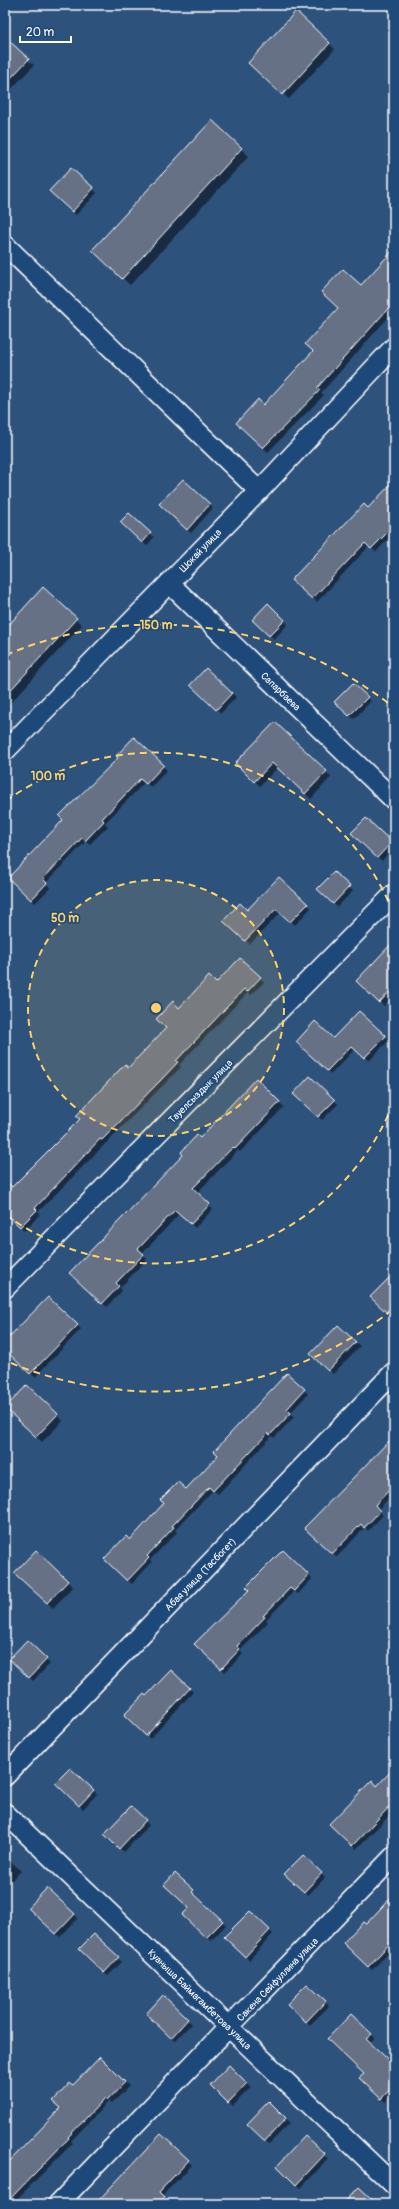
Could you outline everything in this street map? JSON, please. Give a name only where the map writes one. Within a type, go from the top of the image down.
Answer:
[{"type":"street","points":[[5,245],[259,491]]},
{"type":"street","name":"Шокай улица","points":[[5,751],[259,491],[394,347]]},
{"type":"street","name":"Сапарбаева","points":[[169,583],[394,800]]},
{"type":"street","name":"Тауелсыздык улица","points":[[5,1288],[394,894]]},
{"type":"street","name":"Абая улица (Тасбогет)","points":[[5,1776],[394,1372]]},
{"type":"street","name":"Куаныша Баймагамбетова улица","points":[[5,1813],[394,2185]]},
{"type":"street","name":"Сакена Сейфуллина улица","points":[[58,2204],[230,2028],[394,1856]]},
{"type":"building","points":[[296,11],[330,43],[282,95],[248,63]]},
{"type":"building","points":[[5,37],[29,59],[5,84]]},
{"type":"building","points":[[212,120],[242,148],[122,279],[92,250]]},
{"type":"building","points":[[71,168],[94,188],[72,212],[49,191]]},
{"type":"building","points":[[394,249],[394,302],[317,388],[320,390],[263,448],[236,423],[258,399],[263,405],[313,351],[305,344],[338,308],[321,292],[343,269],[361,285]]},
{"type":"building","points":[[183,479],[210,504],[187,530],[159,504]]},
{"type":"building","points":[[394,481],[394,526],[371,549],[365,543],[312,599],[291,580],[364,504],[368,508]]},
{"type":"building","points":[[129,513],[151,533],[142,543],[120,522]]},
{"type":"building","points":[[43,587],[77,618],[5,696],[5,629]]},
{"type":"building","points":[[268,603],[285,620],[269,636],[252,620]]},
{"type":"building","points":[[206,668],[232,693],[216,710],[190,685]]},
{"type":"building","points":[[353,683],[368,697],[349,716],[334,702]]},
{"type":"building","points":[[275,722],[327,771],[305,794],[272,763],[254,782],[235,763]]},
{"type":"building","points":[[134,737],[164,765],[146,784],[140,779],[102,819],[104,821],[85,841],[82,838],[43,879],[47,883],[31,900],[8,878],[63,820],[59,816],[118,758],[116,756]]},
{"type":"building","points":[[366,818],[392,842],[377,858],[351,833]]},
{"type":"building","points":[[334,872],[350,886],[333,904],[317,889]]},
{"type":"building","points":[[279,877],[308,904],[290,922],[276,909],[245,941],[223,921],[240,903],[247,910]]},
{"type":"building","points":[[394,941],[394,987],[379,1003],[356,981]]},
{"type":"building","points":[[240,958],[261,977],[247,992],[244,989],[176,1061],[178,1062],[160,1081],[102,1140],[100,1139],[35,1208],[37,1210],[20,1227],[5,1213],[5,1180],[12,1187],[80,1119],[76,1116],[125,1064],[128,1068],[166,1028],[156,1019],[173,1001],[179,1008],[209,976],[216,983]]},
{"type":"building","points":[[359,1011],[386,1036],[364,1058],[351,1046],[327,1071],[296,1042],[315,1021],[333,1038]]},
{"type":"building","points":[[310,1076],[335,1100],[318,1117],[293,1094]]},
{"type":"building","points":[[256,1078],[280,1102],[235,1149],[233,1147],[193,1188],[210,1204],[191,1224],[175,1210],[138,1249],[144,1254],[116,1283],[119,1286],[102,1304],[69,1273],[183,1155],[181,1152],[197,1135],[200,1138]]},
{"type":"building","points":[[394,1273],[394,1304],[386,1312],[370,1297]]},
{"type":"building","points":[[48,1297],[78,1325],[30,1374],[5,1350],[5,1341]]},
{"type":"building","points":[[338,1325],[356,1342],[328,1371],[310,1354]]},
{"type":"building","points":[[287,1373],[305,1389],[287,1409],[291,1413],[270,1435],[268,1433],[213,1491],[209,1487],[172,1526],[174,1527],[147,1556],[149,1558],[127,1581],[104,1559],[126,1536],[130,1540],[164,1503],[160,1500],[178,1482],[186,1489],[218,1455],[214,1451]]},
{"type":"building","points":[[27,1385],[58,1414],[36,1437],[5,1408]]},
{"type":"building","points":[[394,1436],[394,1485],[375,1505],[380,1511],[364,1528],[361,1524],[332,1554],[304,1528]]},
{"type":"building","points":[[36,1550],[68,1581],[47,1603],[14,1573]]},
{"type":"building","points":[[283,1550],[309,1575],[294,1591],[290,1588],[263,1616],[265,1617],[237,1646],[240,1649],[221,1669],[194,1644],[249,1590],[246,1587]]},
{"type":"building","points":[[27,1640],[47,1659],[29,1678],[9,1659]]},
{"type":"building","points":[[171,1670],[190,1688],[146,1736],[124,1715],[144,1694],[146,1696]]},
{"type":"building","points":[[70,1768],[94,1790],[79,1806],[55,1783]]},
{"type":"building","points":[[394,1768],[394,1802],[352,1846],[329,1824],[372,1780],[377,1786]]},
{"type":"building","points":[[131,1806],[146,1820],[119,1849],[104,1834]]},
{"type":"building","points":[[303,1855],[322,1873],[304,1892],[284,1874]]},
{"type":"building","points":[[175,1873],[194,1890],[192,1892],[223,1921],[206,1938],[182,1915],[189,1908],[164,1885]]},
{"type":"building","points":[[47,1888],[75,1914],[56,1934],[28,1908]]},
{"type":"building","points":[[394,1894],[394,1939],[368,1967],[343,1943],[363,1922],[366,1924]]},
{"type":"building","points":[[250,1911],[270,1930],[245,1957],[224,1937]]},
{"type":"building","points":[[94,1934],[119,1957],[104,1973],[79,1949]]},
{"type":"building","points":[[307,1984],[326,2001],[306,2022],[287,2004]]},
{"type":"building","points":[[163,1995],[188,2019],[171,2038],[146,2014]]},
{"type":"building","points":[[351,2014],[372,2034],[366,2039],[394,2065],[394,2085],[381,2099],[359,2078],[364,2074],[327,2039]]},
{"type":"building","points":[[100,2057],[125,2082],[107,2101],[105,2098],[68,2137],[69,2138],[5,2204],[5,2166],[61,2108],[53,2101],[70,2083],[73,2085]]},
{"type":"building","points":[[229,2065],[247,2083],[228,2103],[210,2085]]},
{"type":"building","points":[[269,2101],[286,2118],[265,2141],[247,2124]]},
{"type":"building","points":[[161,2134],[189,2160],[159,2192],[164,2197],[157,2204],[95,2204]]},
{"type":"building","points":[[305,2136],[325,2154],[296,2185],[277,2166]]},
{"type":"building","points":[[359,2187],[377,2204],[343,2204]]}]
